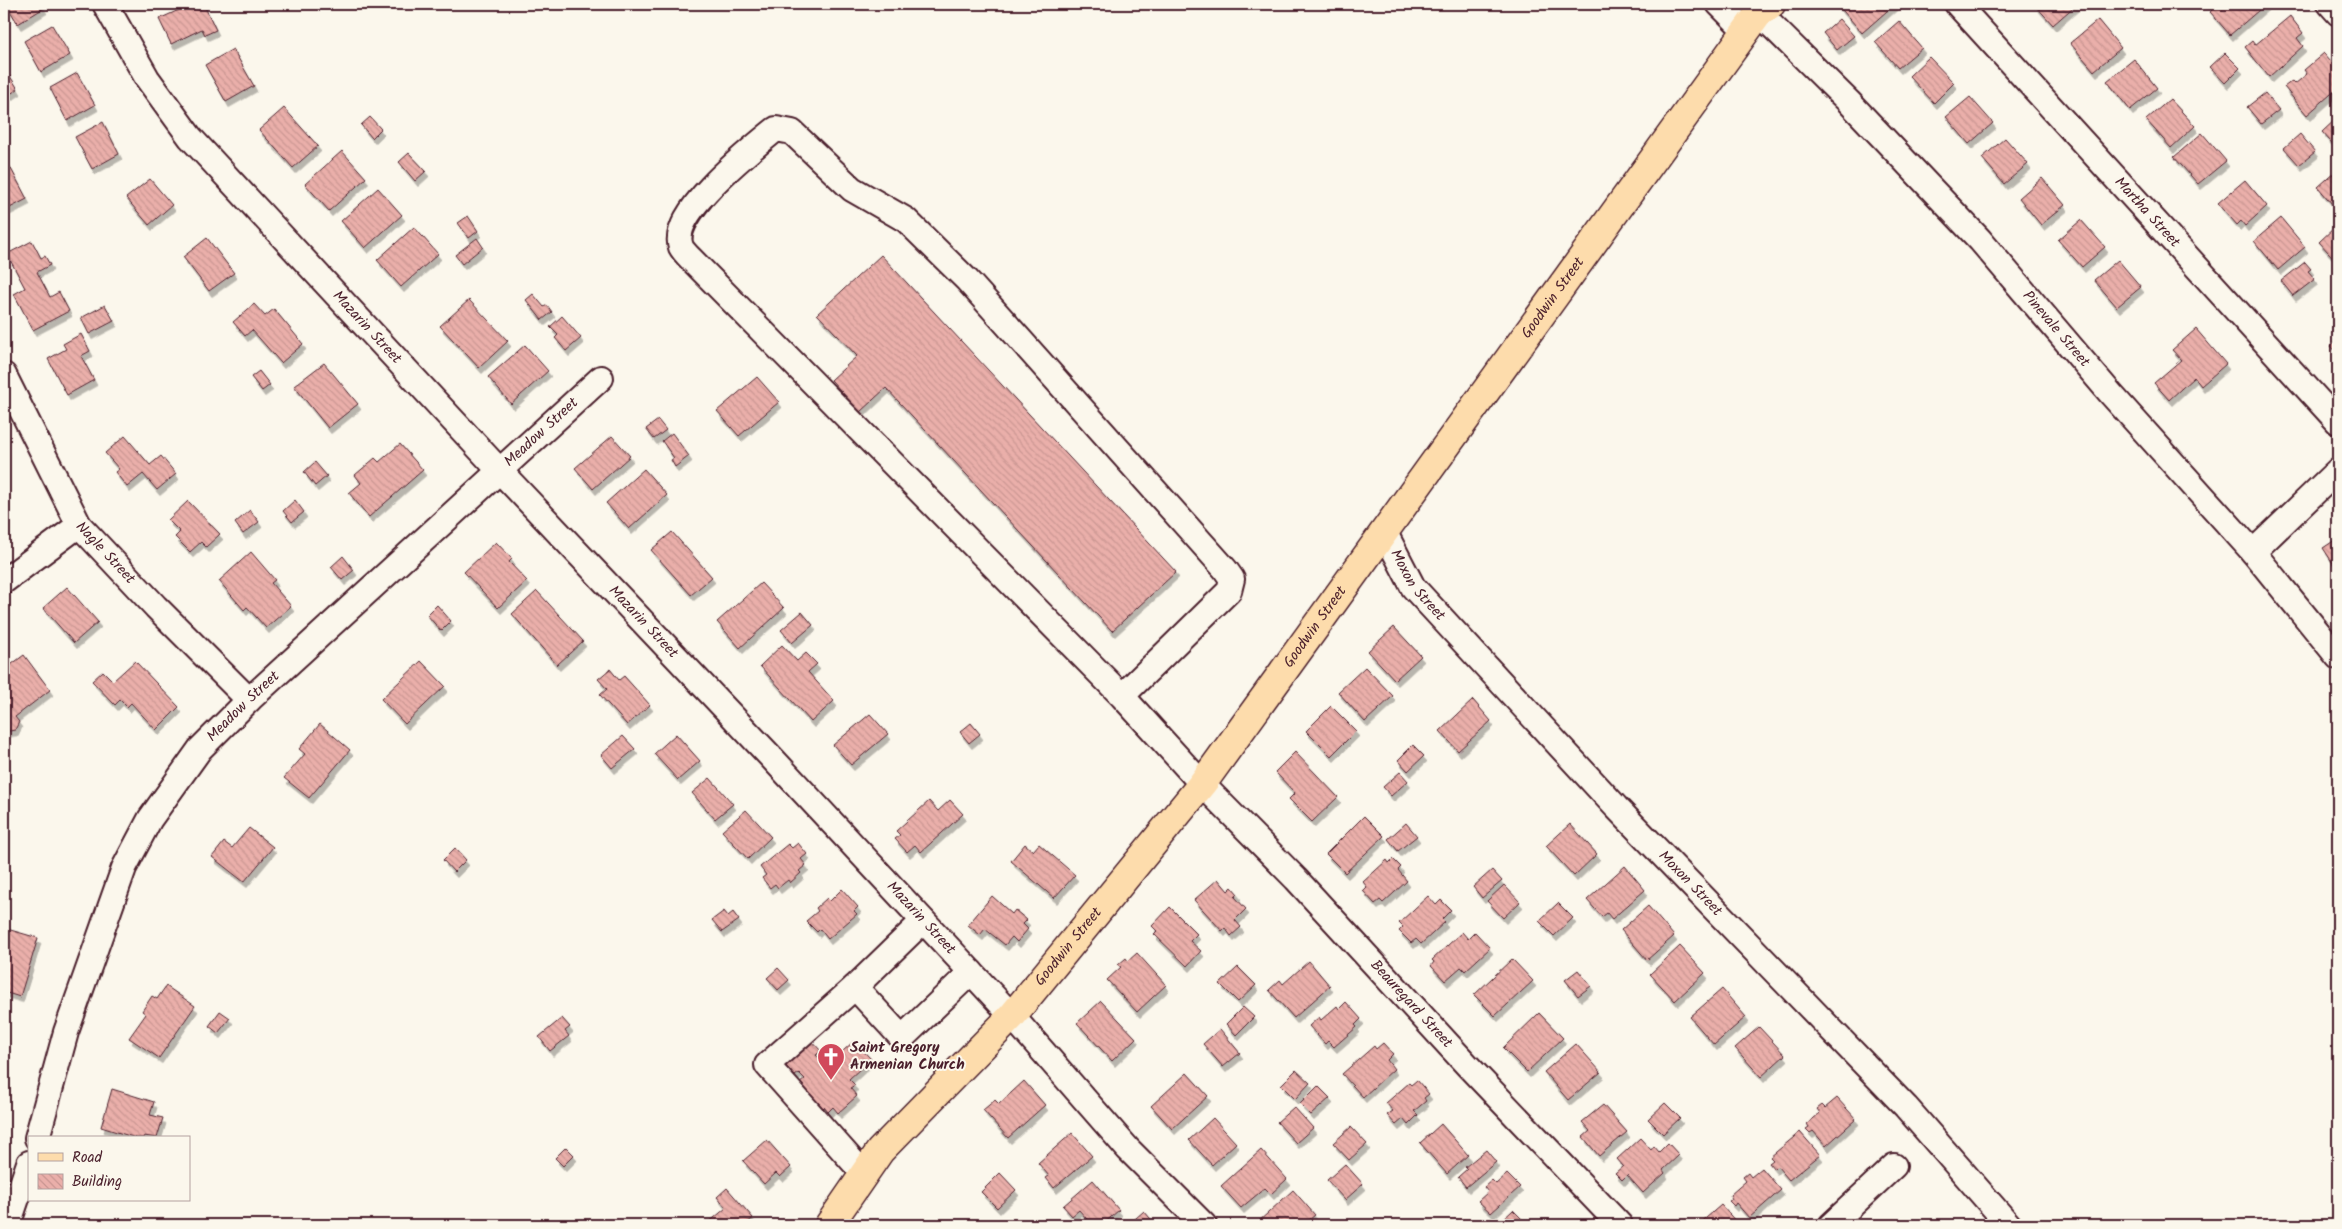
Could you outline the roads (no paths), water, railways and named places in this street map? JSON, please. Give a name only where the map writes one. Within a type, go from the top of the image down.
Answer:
[{"type":"main road","name":"Goodwin Street","points":[[829,1225],[880,1151],[1012,1016],[1202,784],[1758,16]]},
{"type":"street","name":"Mazarin Street","points":[[105,4],[147,78],[190,137],[500,471],[644,621],[1012,1016],[1128,1149],[1204,1225]]},
{"type":"street","name":"Pinevale Street","points":[[1719,4],[1758,16],[1849,102],[1980,240],[2111,394],[2253,552],[2338,657]]},
{"type":"street","name":"Martha Street","points":[[1958,4],[2338,422]]},
{"type":"street","points":[[2330,4],[2338,13]]},
{"type":"street","name":"Beauregard Street","points":[[1122,696],[1229,591],[1232,579],[1219,562],[967,280],[906,220],[852,189],[792,132],[776,129],[721,175],[698,202],[681,230],[681,247],[1122,696],[1202,784],[1296,879],[1468,1066],[1620,1225]]},
{"type":"street","name":"Nagle Street","points":[[4,375],[79,525],[156,607],[249,700]]},
{"type":"street","name":"Meadow Street","points":[[38,1136],[66,1032],[124,868],[150,819],[200,749],[249,700],[601,378]]},
{"type":"street","points":[[2253,552],[2338,470]]},
{"type":"street","points":[[4,581],[79,525]]},
{"type":"street","name":"Moxon Street","points":[[1384,531],[1413,587],[1623,814],[1906,1107],[2009,1225]]},
{"type":"street","points":[[864,1174],[767,1065],[855,987],[923,921]]},
{"type":"street","points":[[855,987],[902,1038],[971,972]]},
{"type":"street","points":[[8,1225],[28,1166]]},
{"type":"street","points":[[1831,1225],[1894,1166]]},
{"type":"place","name":"Saint Gregory Armenian Church","points":[[831,1081]]}]
